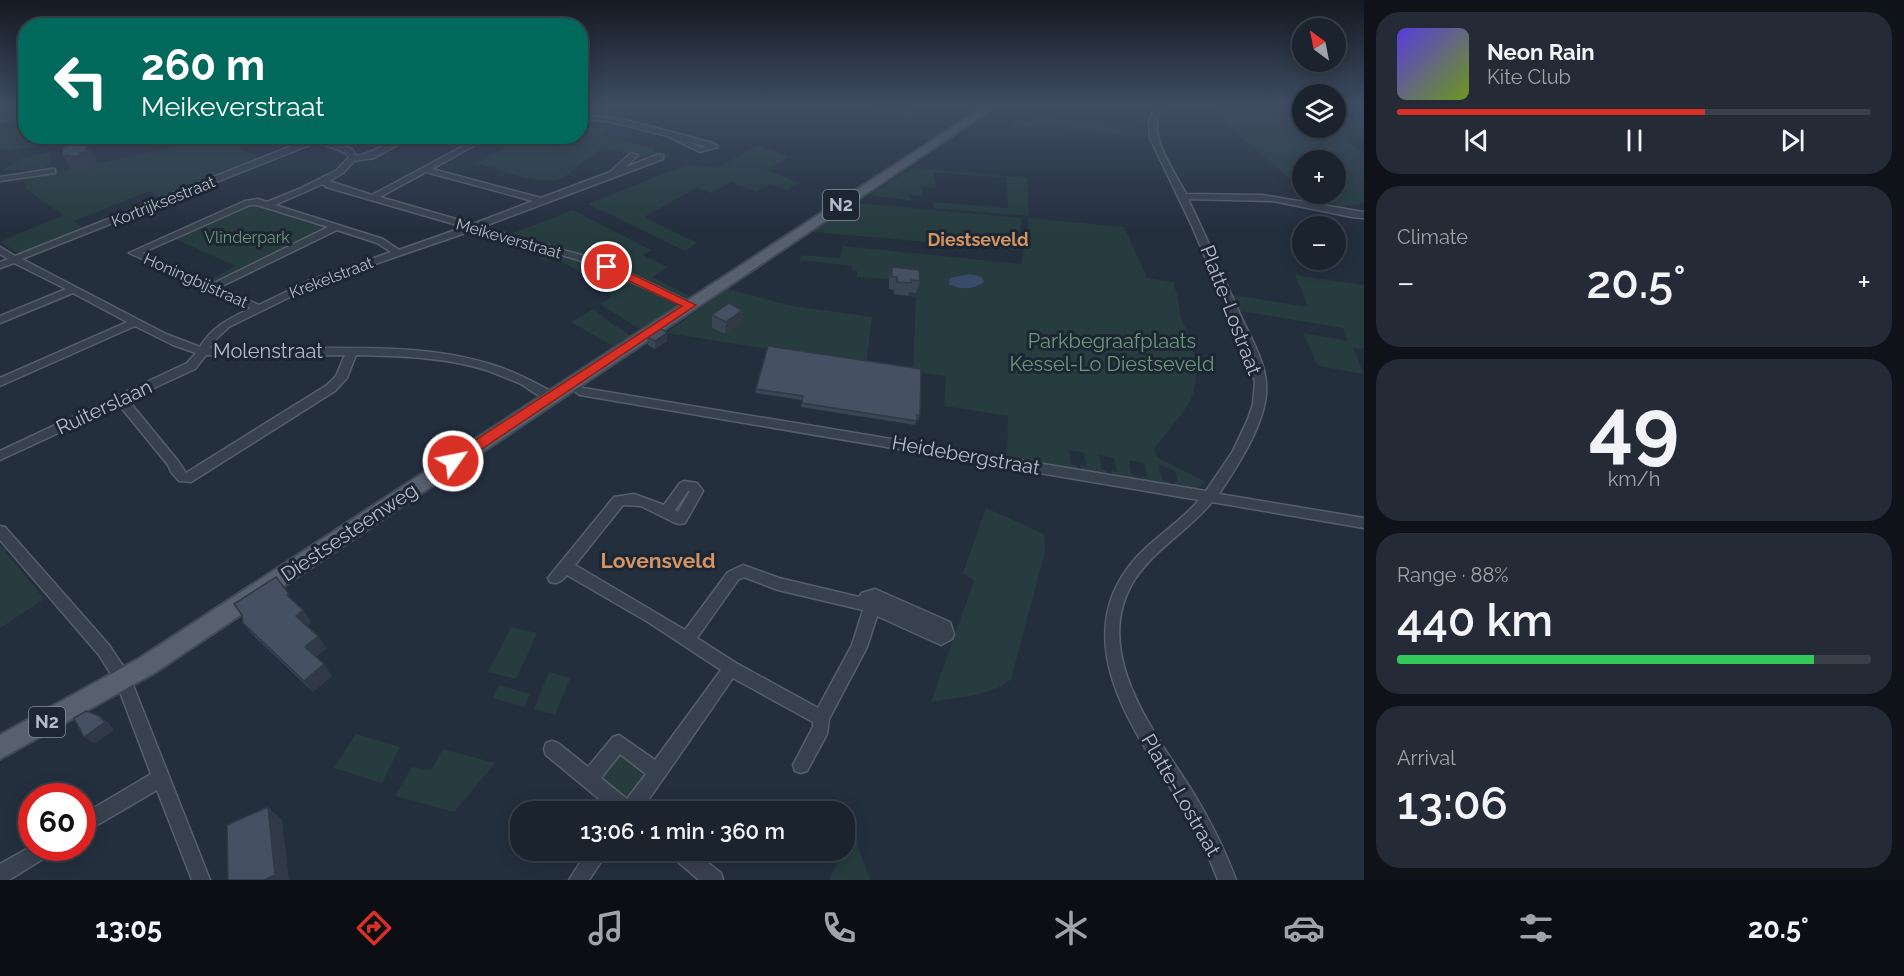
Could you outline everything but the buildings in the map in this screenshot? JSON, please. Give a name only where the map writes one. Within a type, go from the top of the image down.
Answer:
[{"type":"main road","name":"Diestsesteenweg","points":[[0,748],[123,680],[930,147]]},
{"type":"street","name":"Kortrijksestraat","points":[[0,265],[298,147]]},
{"type":"street","points":[[341,147],[349,151],[353,159]]},
{"type":"street","points":[[267,205],[324,181],[345,169],[353,159],[368,157],[388,147]]},
{"type":"street","points":[[374,197],[474,147]]},
{"type":"street","name":"Platte-Lostraat","points":[[1159,147],[1185,196],[1250,351],[1261,391],[1254,423],[1201,507],[1142,559],[1123,585],[1118,601],[1113,645],[1120,682],[1130,708],[1218,855],[1227,880]]},
{"type":"street","points":[[613,174],[632,156],[646,162]]},
{"type":"street","name":"Krekelstraat","points":[[201,351],[216,332],[258,308],[311,283],[474,227],[660,157]]},
{"type":"street","points":[[426,170],[541,201]]},
{"type":"street","points":[[0,172],[52,171],[0,179]]},
{"type":"street","points":[[592,176],[601,179]]},
{"type":"street","name":"Meikeverstraat","points":[[324,181],[329,185],[620,272],[691,305]]},
{"type":"street","points":[[1185,196],[1249,196],[1338,213],[1364,215]]},
{"type":"street","name":"Honingbijstraat","points":[[258,308],[134,253],[248,203],[258,202],[267,205]]},
{"type":"street","points":[[267,205],[380,241],[396,252]]},
{"type":"street","points":[[213,287],[334,228]]},
{"type":"street","name":"Molenstraat","points":[[0,250],[136,322],[201,351],[408,353],[477,365],[522,379],[552,397]]},
{"type":"street","points":[[0,320],[74,289]]},
{"type":"street","points":[[0,382],[136,322]]},
{"type":"street","name":"Ruiterslaan","points":[[0,456],[190,366],[201,351]]},
{"type":"street","points":[[121,399],[183,478],[191,477],[331,388],[341,378],[352,351]]},
{"type":"street","name":"Heidebergstraat","points":[[570,385],[580,391],[1364,523]]},
{"type":"street","points":[[666,512],[635,498],[619,501],[560,572],[652,617],[731,668],[821,718]]},
{"type":"street","points":[[0,531],[104,650],[123,680],[201,880]]},
{"type":"street","points":[[687,640],[733,576],[743,572],[778,584],[871,609],[851,663],[821,718],[821,728],[801,765]]},
{"type":"street","points":[[637,801],[731,668]]},
{"type":"street","points":[[589,779],[619,743],[658,773]]},
{"type":"street","points":[[552,749],[616,801]]},
{"type":"street","points":[[96,817],[162,777]]},
{"type":"street","points":[[0,875],[23,861]]},
{"type":"street","points":[[578,880],[592,861]]},
{"type":"street","points":[[691,861],[714,880]]},
{"type":"green space","points":[[0,147],[33,147],[28,148],[0,150]]},
{"type":"green space","points":[[173,147],[239,147],[262,159],[160,198],[150,191],[74,221],[85,230],[20,254],[0,242],[63,215],[25,188],[24,179],[0,184],[0,180],[71,169],[85,170],[96,164]]},
{"type":"green space","points":[[505,147],[648,147],[670,155],[667,158],[659,156],[644,160],[635,155],[602,148],[563,178],[554,180],[531,179],[476,163]]},
{"type":"green space","points":[[754,147],[763,147],[789,157],[766,170],[799,183],[787,190],[770,184],[756,192],[732,182],[711,193],[697,188],[644,217],[697,243],[685,251],[588,204],[686,165],[720,167]]},
{"type":"green space","points":[[1252,147],[1356,147],[1364,152],[1364,203],[1343,207],[1335,205],[1346,204],[1346,150],[1292,150],[1292,180]]},
{"type":"green space","points":[[51,151],[51,162],[43,170],[2,170],[23,159]]},
{"type":"green space","points":[[911,168],[1027,178],[1029,216],[934,208],[933,202],[1008,208],[1007,178],[933,172],[936,188],[923,187],[923,196],[909,195],[911,201],[869,195]]},
{"type":"green space","points":[[855,203],[1022,218],[1018,250],[812,232]]},
{"type":"green space","name":"Vlinderpark","points":[[255,204],[269,208],[266,210],[276,213],[279,211],[299,217],[295,219],[313,225],[317,222],[328,228],[271,257],[268,256],[230,274],[232,276],[221,281],[208,281],[235,266],[176,239],[247,208],[245,206]]},
{"type":"green space","points":[[573,210],[651,250],[643,255],[667,267],[652,277],[691,297],[644,327],[638,328],[600,304],[612,297],[608,295],[613,291],[557,259],[544,261],[533,246],[508,235]]},
{"type":"green space","name":"Parkbegraafplaats Kessel-Lo Diestseveld","points":[[1029,218],[1124,227],[1147,278],[1173,282],[1181,316],[1193,348],[1196,379],[1186,408],[1154,450],[1157,457],[1206,482],[1203,485],[1191,488],[1174,486],[1173,482],[1178,482],[1175,471],[1159,465],[1162,480],[1169,481],[1170,485],[1142,480],[1141,476],[1147,477],[1144,463],[1129,460],[1131,474],[1138,476],[1139,480],[1112,475],[1111,471],[1117,472],[1114,458],[1099,455],[1101,469],[1107,471],[1108,475],[1081,470],[1080,466],[1087,467],[1084,453],[1069,450],[1071,464],[1077,466],[1077,470],[1007,458],[1008,416],[944,406],[946,376],[913,372],[916,297],[908,296],[908,292],[890,279],[857,277],[857,271],[852,270],[852,266],[800,260],[801,255],[840,258],[843,246],[1021,264]]},
{"type":"green space","points":[[1295,275],[1364,285],[1364,349],[1353,348],[1364,374],[1318,366],[1303,333],[1348,341],[1343,328],[1240,311],[1234,295],[1308,307]]},
{"type":"green space","points":[[728,289],[793,306],[872,317],[866,364],[666,333]]},
{"type":"green space","points":[[593,309],[630,337],[615,347],[571,322]]},
{"type":"green space","points":[[986,508],[1044,534],[1045,552],[1011,679],[983,693],[931,702],[974,581],[963,573]]},
{"type":"green space","points":[[0,545],[44,599],[0,628]]},
{"type":"green space","points":[[511,627],[537,633],[516,679],[488,672]]},
{"type":"green space","points":[[549,672],[570,678],[555,715],[534,709]]},
{"type":"green space","points":[[499,685],[530,694],[524,707],[492,698]]},
{"type":"green space","points":[[356,734],[400,747],[382,783],[334,768]]},
{"type":"green space","points":[[619,743],[658,773],[637,801],[616,801],[589,779]]},
{"type":"green space","points":[[443,749],[495,763],[454,812],[395,796],[412,767],[431,770]]},
{"type":"green space","points":[[855,827],[859,852],[871,880],[829,880],[838,861],[855,861]]},
{"type":"water","points":[[970,274],[981,277],[984,282],[976,287],[967,288],[949,284],[950,278]]},
{"type":"district","name":"Diestseveld","points":[[978,240]]},
{"type":"district","name":"Lovensveld","points":[[658,561]]},
{"type":"route","points":[[453,461],[691,305],[607,267]]}]
